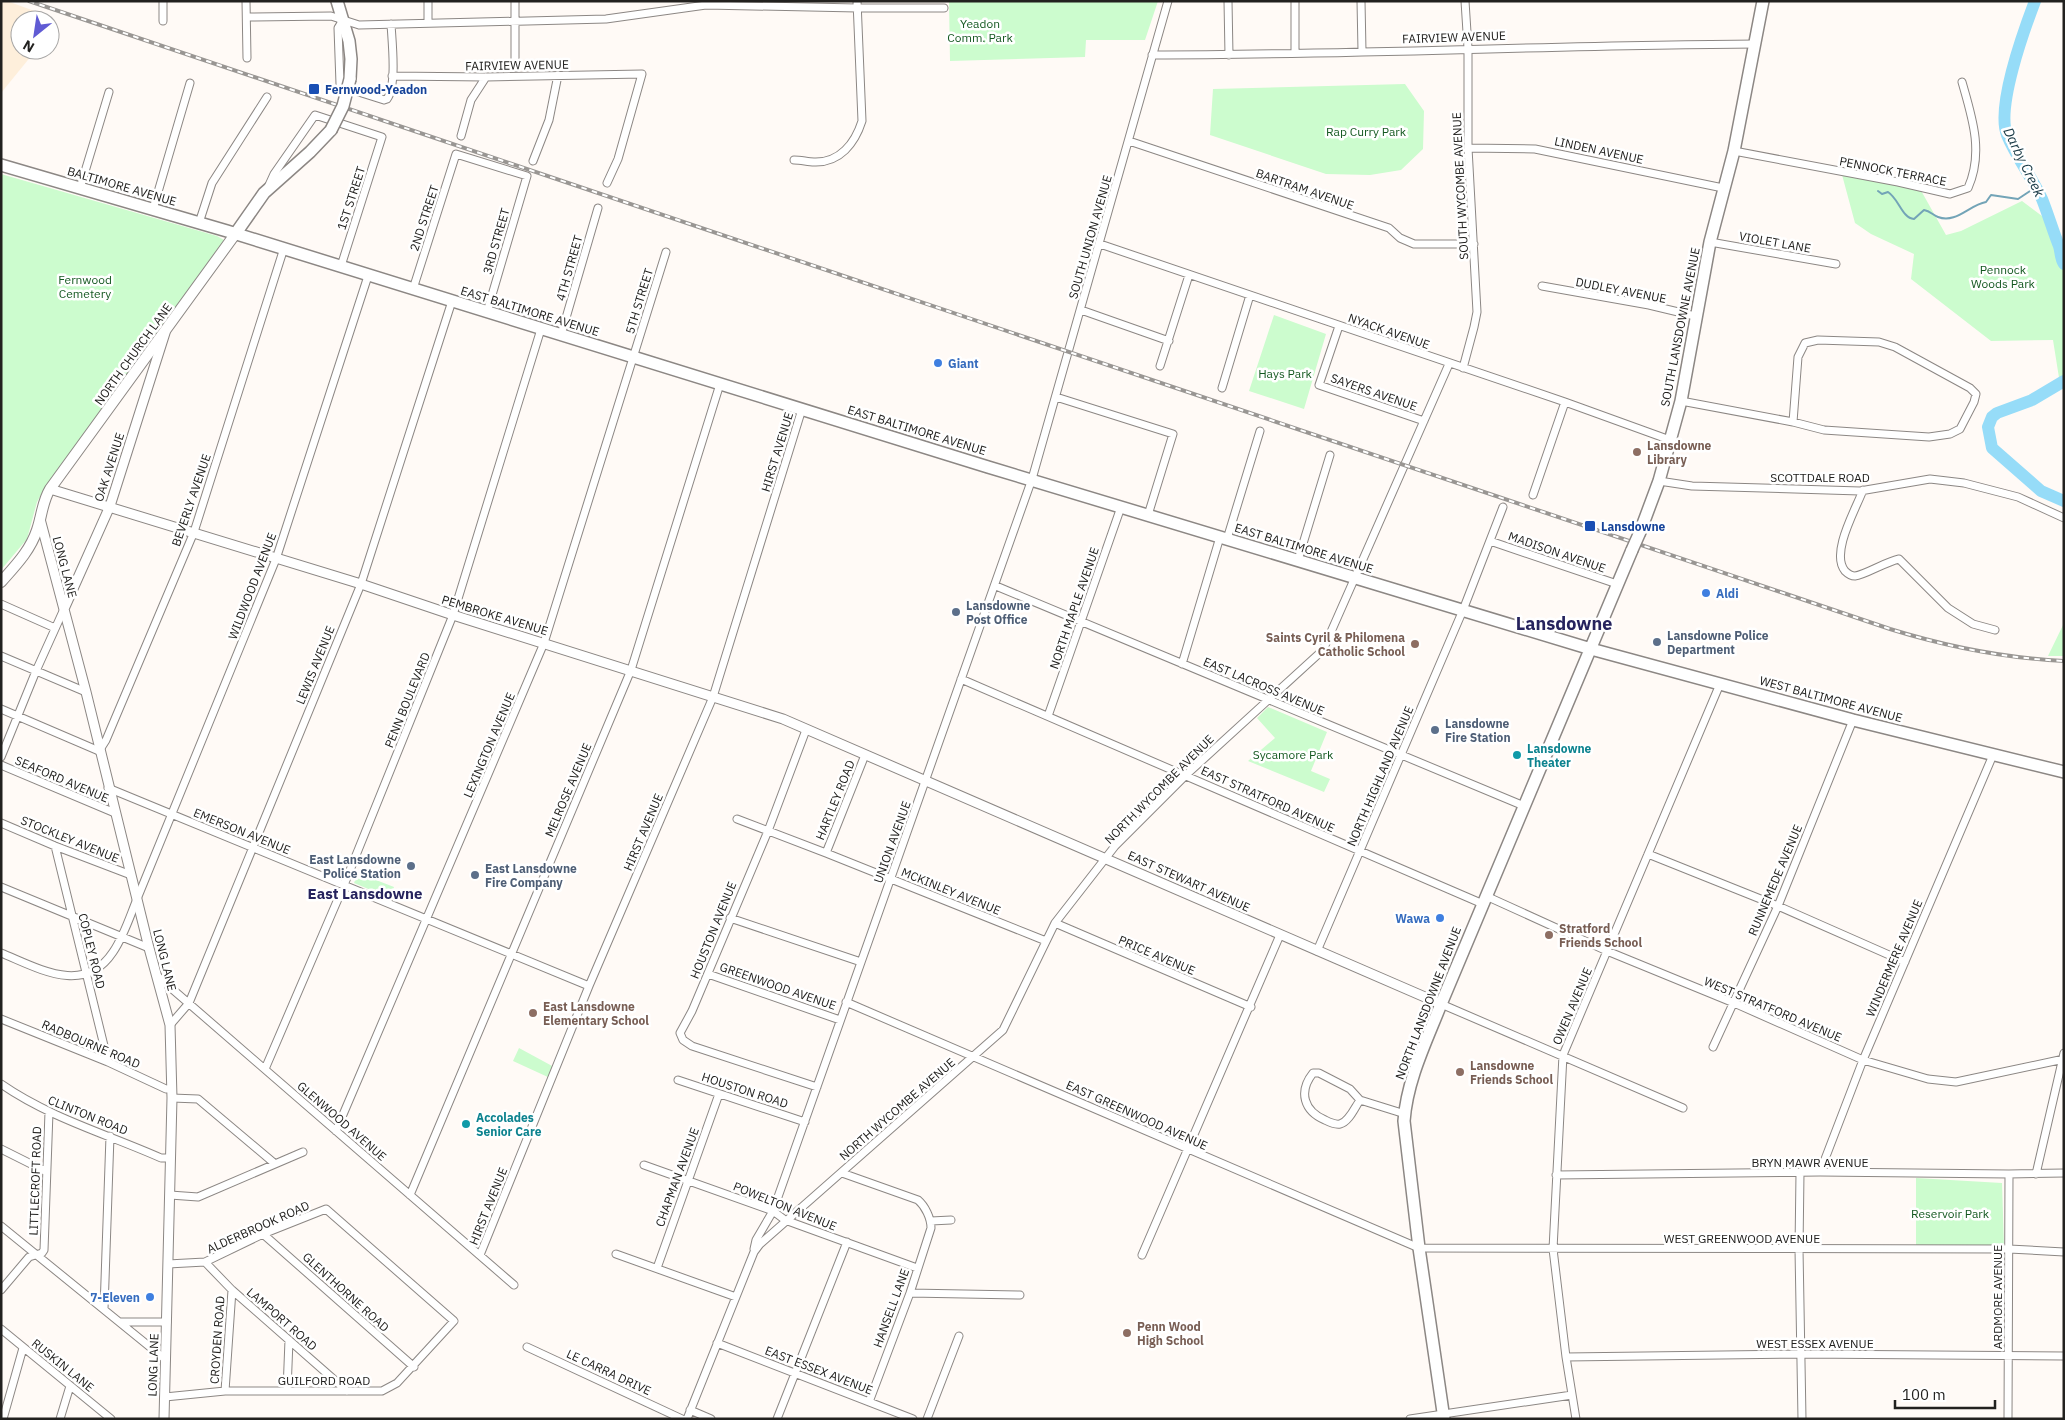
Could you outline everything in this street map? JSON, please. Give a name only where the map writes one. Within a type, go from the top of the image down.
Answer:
[{"type":"main road","points":[[236,233],[256,202],[267,190],[310,152],[331,130],[343,106],[350,79],[350,46],[337,1]]},
{"type":"main road","name":"SOUTH LANSDOWNE AVENUE","points":[[1591,649],[1640,532],[1659,481],[1681,401],[1710,242],[1734,151],[1763,1]]},
{"type":"main road","name":"BALTIMORE AVENUE","points":[[1,165],[236,233]]},
{"type":"main road","name":"EAST BALTIMORE AVENUE","points":[[236,233],[368,276],[1032,480],[1591,649]]},
{"type":"main road","name":"NORTH CHURCH LANE","points":[[1,582],[27,552],[40,519],[42,506],[50,489],[236,233]]},
{"type":"main road","name":"WEST BALTIMORE AVENUE","points":[[1591,649],[1853,720],[2064,772]]},
{"type":"main road","name":"NORTH LANSDOWNE AVENUE","points":[[1444,1416],[1419,1248],[1405,1114],[1406,1102],[1414,1074],[1441,1004],[1591,649]]},
{"type":"street","points":[[163,1],[163,21]]},
{"type":"street","points":[[246,1],[247,58]]},
{"type":"street","points":[[428,1],[428,24]]},
{"type":"street","points":[[515,1],[516,68]]},
{"type":"street","name":"SOUTH UNION AVENUE","points":[[1032,480],[1168,1]]},
{"type":"street","points":[[1228,1],[1229,55]]},
{"type":"street","points":[[1295,1],[1295,53]]},
{"type":"street","points":[[1361,1],[1362,51]]},
{"type":"street","name":"SOUTH WYCOMBE AVENUE","points":[[1463,368],[1476,319],[1474,244],[1468,148],[1468,48],[1465,1]]},
{"type":"street","points":[[247,17],[331,16],[357,25],[606,19],[706,5],[857,5],[944,8]]},
{"type":"street","points":[[794,160],[815,162],[828,160],[841,154],[852,144],[857,135],[862,121],[857,5]]},
{"type":"street","points":[[343,20],[338,28],[339,81],[343,86],[381,100],[387,99],[391,94],[391,24]]},
{"type":"street","name":"FAIRVIEW AVENUE","points":[[1152,55],[1756,44]]},
{"type":"street","name":"FAIRVIEW AVENUE","points":[[392,76],[486,77],[642,74],[618,159],[607,183]]},
{"type":"street","points":[[533,161],[549,120],[558,75]]},
{"type":"street","points":[[461,136],[471,100],[486,77]]},
{"type":"street","name":"PENNOCK TERRACE","points":[[1734,151],[1898,182],[1950,194],[1968,188],[1974,176],[1977,146],[1975,128],[1962,82]]},
{"type":"street","points":[[153,209],[190,83]]},
{"type":"street","points":[[80,188],[109,92]]},
{"type":"street","points":[[199,223],[210,187],[268,98]]},
{"type":"street","name":"1ST STREET","points":[[267,190],[274,174],[315,115],[382,137],[341,266]]},
{"type":"street","name":"BARTRAM AVENUE","points":[[1129,141],[1389,228],[1400,238],[1414,244],[1474,244]]},
{"type":"street","name":"LINDEN AVENUE","points":[[1468,148],[1535,149],[1723,188]]},
{"type":"street","name":"2ND STREET","points":[[413,289],[456,154],[527,176]]},
{"type":"street","name":"3RD STREET","points":[[487,312],[527,176]]},
{"type":"street","name":"4TH STREET","points":[[561,335],[598,208]]},
{"type":"street","name":"VIOLET LANE","points":[[1710,242],[1836,264]]},
{"type":"street","name":"NYACK AVENUE","points":[[1100,244],[1565,402],[1670,440]]},
{"type":"street","name":"BEVERLY AVENUE","points":[[99,751],[106,740],[194,532],[284,248]]},
{"type":"street","name":"5TH STREET","points":[[633,357],[666,252]]},
{"type":"street","points":[[1160,366],[1190,275]]},
{"type":"street","name":"WILDWOOD AVENUE","points":[[87,974],[108,958],[121,936],[276,559],[368,276]]},
{"type":"street","name":"DUDLEY AVENUE","points":[[1542,286],[1696,316]]},
{"type":"street","points":[[1222,388],[1250,295]]},
{"type":"street","name":"LEWIS AVENUE","points":[[170,1025],[189,1003],[361,584],[452,301]]},
{"type":"street","points":[[1081,310],[1170,340]]},
{"type":"street","name":"SAYERS AVENUE","points":[[1339,326],[1319,385],[1424,421]]},
{"type":"street","name":"OAK AVENUE","points":[[64,609],[110,506],[166,329]]},
{"type":"street","name":"PENN BOULEVARD","points":[[265,1069],[344,885],[453,615],[541,329]]},
{"type":"street","points":[[1681,401],[1793,422],[1824,430],[1930,437],[1950,434],[1960,428],[1974,402],[1976,394],[1970,388],[1895,347],[1879,342],[1818,340],[1805,343],[1798,357],[1793,422]]},
{"type":"street","name":"LEXINGTON AVENUE","points":[[336,1131],[544,643],[633,357]]},
{"type":"street","points":[[1355,578],[1449,364]]},
{"type":"street","name":"MELROSE AVENUE","points":[[410,1195],[631,670],[720,384]]},
{"type":"street","points":[[1056,397],[1173,434],[1148,515]]},
{"type":"street","points":[[1533,495],[1565,402]]},
{"type":"street","name":"HIRST AVENUE","points":[[480,1255],[590,986],[712,697],[802,409]]},
{"type":"street","points":[[1182,664],[1260,431]]},
{"type":"street","points":[[1298,560],[1330,455]]},
{"type":"street","name":"SCOTTDALE ROAD","points":[[1659,481],[1705,486],[1864,490],[1930,479],[1964,483],[2018,497],[2064,518]]},
{"type":"street","name":"UNION AVENUE","points":[[773,1211],[1032,480]]},
{"type":"street","name":"PEMBROKE AVENUE","points":[[50,489],[361,584],[453,615],[769,714],[926,782]]},
{"type":"street","points":[[1864,490],[1841,545],[1843,567],[1846,572],[1852,576],[1858,576],[1877,566],[1899,559],[1948,608],[1973,624],[1995,630]]},
{"type":"street","name":"NORTH MAPLE AVENUE","points":[[1048,716],[1121,507]]},
{"type":"street","name":"NORTH HIGHLAND AVENUE","points":[[1317,951],[1463,610],[1503,507]]},
{"type":"street","name":"LONG LANE","points":[[40,519],[86,692],[108,788],[170,1025],[172,1094],[164,1419]]},
{"type":"street","name":"MADISON AVENUE","points":[[1490,541],[1617,584]]},
{"type":"street","name":"NORTH WYCOMBE AVENUE","points":[[754,1252],[764,1238],[842,1173],[1003,1030],[1013,1013],[1055,923],[1124,835],[1186,775],[1323,650],[1355,578]]},
{"type":"street","name":"EAST LACROSS AVENUE","points":[[996,586],[1400,756],[1524,806]]},
{"type":"street","points":[[1,604],[55,628]]},
{"type":"street","points":[[1,756],[64,609]]},
{"type":"street","points":[[1,656],[86,692]]},
{"type":"street","name":"EAST STRATFORD AVENUE","points":[[961,679],[1360,852],[1484,900]]},
{"type":"street","name":"OWEN AVENUE","points":[[1576,1419],[1566,1357],[1553,1249],[1562,1055],[1608,951],[1720,684]]},
{"type":"street","points":[[1,709],[99,751]]},
{"type":"street","name":"RUNNEMEDE AVENUE","points":[[1713,1048],[1778,906],[1853,720]]},
{"type":"street","points":[[768,831],[806,730]]},
{"type":"street","name":"HARTLEY ROAD","points":[[826,853],[865,755]]},
{"type":"street","name":"WINDERMERE AVENUE","points":[[1820,1172],[1863,1060],[1993,755]]},
{"type":"street","name":"SEAFORD AVENUE","points":[[1,766],[115,813]]},
{"type":"street","name":"EAST STEWART AVENUE","points":[[926,782],[1441,1004]]},
{"type":"street","name":"EMERSON AVENUE","points":[[108,788],[590,986]]},
{"type":"street","name":"MCKINLEY AVENUE","points":[[737,819],[1046,941]]},
{"type":"street","name":"STOCKLEY AVENUE","points":[[1,823],[131,875]]},
{"type":"street","name":"HOUSTON AVENUE","points":[[768,831],[692,1011],[681,1030],[682,1038],[692,1046],[817,1087]]},
{"type":"street","name":"COPLEY ROAD","points":[[55,846],[108,1062]]},
{"type":"street","points":[[1648,854],[1778,906],[1904,962]]},
{"type":"street","points":[[1,887],[149,948]]},
{"type":"street","name":"WEST STRATFORD AVENUE","points":[[1484,900],[1734,1003],[1863,1060],[1928,1080],[1956,1082],[2063,1057]]},
{"type":"street","points":[[730,918],[861,962]]},
{"type":"street","name":"PRICE AVENUE","points":[[1055,923],[1250,1007]]},
{"type":"street","points":[[1142,1255],[1280,935]]},
{"type":"street","points":[[1,953],[56,974],[76,976],[87,974]]},
{"type":"street","name":"GREENWOOD AVENUE","points":[[708,974],[840,1020]]},
{"type":"street","name":"GLENWOOD AVENUE","points":[[156,975],[514,1285]]},
{"type":"street","name":"EAST GREENWOOD AVENUE","points":[[846,1002],[1419,1248]]},
{"type":"street","points":[[1441,1004],[1683,1108]]},
{"type":"street","name":"RADBOURNE ROAD","points":[[1,1019],[108,1062],[166,1089],[172,1094],[198,1100],[274,1163]]},
{"type":"street","points":[[2036,1174],[2063,1057]]},
{"type":"street","points":[[1360,1100],[1341,1124],[1331,1123],[1314,1115],[1308,1109],[1304,1093],[1313,1073],[1319,1073],[1350,1089],[1360,1100],[1405,1114]]},
{"type":"street","name":"HOUSTON ROAD","points":[[678,1080],[805,1122]]},
{"type":"street","name":"CLINTON ROAD","points":[[1,1084],[24,1100],[49,1112],[161,1158],[170,1158]]},
{"type":"street","name":"CHAPMAN AVENUE","points":[[657,1268],[719,1094]]},
{"type":"street","name":"LITTLECROFT ROAD","points":[[38,1255],[44,1250],[45,1171],[49,1112]]},
{"type":"street","points":[[104,1309],[110,1136]]},
{"type":"street","points":[[1,1149],[45,1171]]},
{"type":"street","points":[[170,1195],[198,1197],[303,1152]]},
{"type":"street","name":"POWELTON AVENUE","points":[[644,1165],[773,1211],[785,1220],[918,1266]]},
{"type":"street","name":"BRYN MAWR AVENUE","points":[[1556,1175],[1820,1172],[2064,1173]]},
{"type":"street","points":[[842,1173],[918,1200],[931,1221],[951,1220]]},
{"type":"street","points":[[1800,1173],[1799,1250],[1802,1419]]},
{"type":"street","name":"ARDMORE AVENUE","points":[[2008,1419],[2009,1174]]},
{"type":"street","name":"ALDERBROOK ROAD","points":[[168,1264],[205,1262],[264,1234],[326,1209],[454,1320]]},
{"type":"street","name":"NORTH WYCOMBE AVENUE","points":[[687,1419],[754,1252],[756,1240],[773,1211]]},
{"type":"street","name":"HANSELL LANE","points":[[869,1402],[910,1293],[931,1228],[931,1221]]},
{"type":"street","points":[[1,1226],[166,1360]]},
{"type":"street","name":"GLENTHORNE ROAD","points":[[264,1234],[414,1367]]},
{"type":"street","points":[[777,1419],[847,1242]]},
{"type":"street","name":"WEST GREENWOOD AVENUE","points":[[1419,1248],[2009,1249],[2064,1252]]},
{"type":"street","points":[[616,1254],[736,1297]]},
{"type":"street","points":[[1,1290],[29,1256],[38,1255]]},
{"type":"street","name":"LAMPORT ROAD","points":[[205,1262],[232,1290],[347,1391]]},
{"type":"street","name":"CROYDEN ROAD","points":[[225,1391],[232,1290]]},
{"type":"street","points":[[910,1293],[1020,1295]]},
{"type":"street","name":"GUILFORD ROAD","points":[[165,1397],[225,1391],[382,1390],[397,1384],[454,1320]]},
{"type":"street","points":[[120,1322],[167,1322]]},
{"type":"street","name":"RUSKIN LANE","points":[[1,1329],[111,1419]]},
{"type":"street","points":[[927,1419],[959,1336]]},
{"type":"street","points":[[287,1391],[289,1340]]},
{"type":"street","name":"EAST ESSEX AVENUE","points":[[717,1343],[913,1419]]},
{"type":"street","name":"LE CARRA DRIVE","points":[[526,1346],[682,1419]]},
{"type":"street","points":[[3,1419],[24,1348]]},
{"type":"street","name":"WEST ESSEX AVENUE","points":[[1566,1357],[1802,1354],[2008,1354],[2064,1356]]},
{"type":"street","points":[[60,1419],[70,1386]]},
{"type":"street","points":[[1410,1419],[1444,1416],[1572,1395]]},
{"type":"street","points":[[690,1410],[711,1419]]},
{"type":"shaded area","points":[[1,1],[7,1],[32,10],[10,10],[10,60],[28,60],[1,93]]},
{"type":"green space","name":"Yeadon Comm. Park","points":[[949,1],[1158,1],[1145,40],[1086,40],[1085,57],[950,61]]},
{"type":"green space","name":"Rap Curry Park","points":[[1405,84],[1424,111],[1423,149],[1401,170],[1370,175],[1326,174],[1210,135],[1213,89]]},
{"type":"green space","name":"Pennock Woods Park","points":[[1841,171],[1919,187],[1946,235],[1961,231],[2022,201],[2050,222],[2060,248],[2060,259],[2064,264],[2064,381],[2060,384],[2053,340],[1991,341],[1911,279],[1914,254],[1871,234],[1855,223]]},
{"type":"green space","name":"Fernwood Cemetery","points":[[1,174],[217,236],[224,240],[45,487],[37,502],[27,539],[1,570]]},
{"type":"green space","name":"Hays Park","points":[[1274,315],[1326,334],[1304,409],[1249,391]]},
{"type":"green space","points":[[2064,623],[2064,656],[2048,656]]},
{"type":"green space","name":"Sycamore Park","points":[[1268,707],[1327,732],[1311,771],[1330,779],[1324,792],[1248,761],[1275,738],[1257,718]]},
{"type":"green space","points":[[358,873],[394,887],[390,898],[354,883]]},
{"type":"green space","points":[[519,1048],[554,1067],[550,1078],[513,1061]]},
{"type":"green space","name":"Reservoir Park","points":[[1916,1178],[2002,1183],[2004,1247],[1916,1246]]},
{"type":"waterway","name":"Darby Creek","points":[[2035,1],[2024,30],[2008,88],[2005,122],[2007,135],[2042,199],[2064,264]]},
{"type":"waterway","points":[[1878,191],[1882,194],[1888,192],[1892,195],[1903,212],[1914,219],[1924,210],[1938,217],[1951,218],[1986,202],[1991,195],[2018,199],[2036,187]]},
{"type":"waterway","name":"Darby Creek","points":[[2064,381],[2032,400],[1997,413],[1992,417],[1988,427],[1992,448],[2041,491],[2064,501]]},
{"type":"railway","points":[[29,1],[1890,629],[1976,651],[2041,660],[2064,661]]},
{"type":"place","name":"Fernwood-Yeadon","points":[[314,89]]},
{"type":"place","name":"Giant","points":[[938,363]]},
{"type":"place","name":"Lansdowne Library","points":[[1637,452]]},
{"type":"place","name":"Lansdowne","points":[[1590,526]]},
{"type":"place","name":"Aldi","points":[[1706,593]]},
{"type":"place","name":"Lansdowne Post Office","points":[[956,612]]},
{"type":"place","name":"Lansdowne Police Department","points":[[1657,642]]},
{"type":"place","name":"Saints Cyril & Philomena Catholic School","points":[[1415,644]]},
{"type":"place","name":"Lansdowne Fire Station","points":[[1435,730]]},
{"type":"place","name":"Lansdowne Theater","points":[[1517,755]]},
{"type":"place","name":"East Lansdowne Police Station","points":[[411,866]]},
{"type":"place","name":"East Lansdowne Fire Company","points":[[475,875]]},
{"type":"place","name":"Wawa","points":[[1440,918]]},
{"type":"place","name":"Stratford Friends School","points":[[1549,935]]},
{"type":"place","name":"East Lansdowne Elementary School","points":[[533,1013]]},
{"type":"place","name":"Lansdowne Friends School","points":[[1460,1072]]},
{"type":"place","name":"Accolades Senior Care","points":[[466,1124]]},
{"type":"place","name":"7-Eleven","points":[[150,1297]]},
{"type":"place","name":"Penn Wood High School","points":[[1127,1333]]},
{"type":"district","name":"Lansdowne","points":[[1564,623]]},
{"type":"district","name":"East Lansdowne","points":[[365,893]]}]
